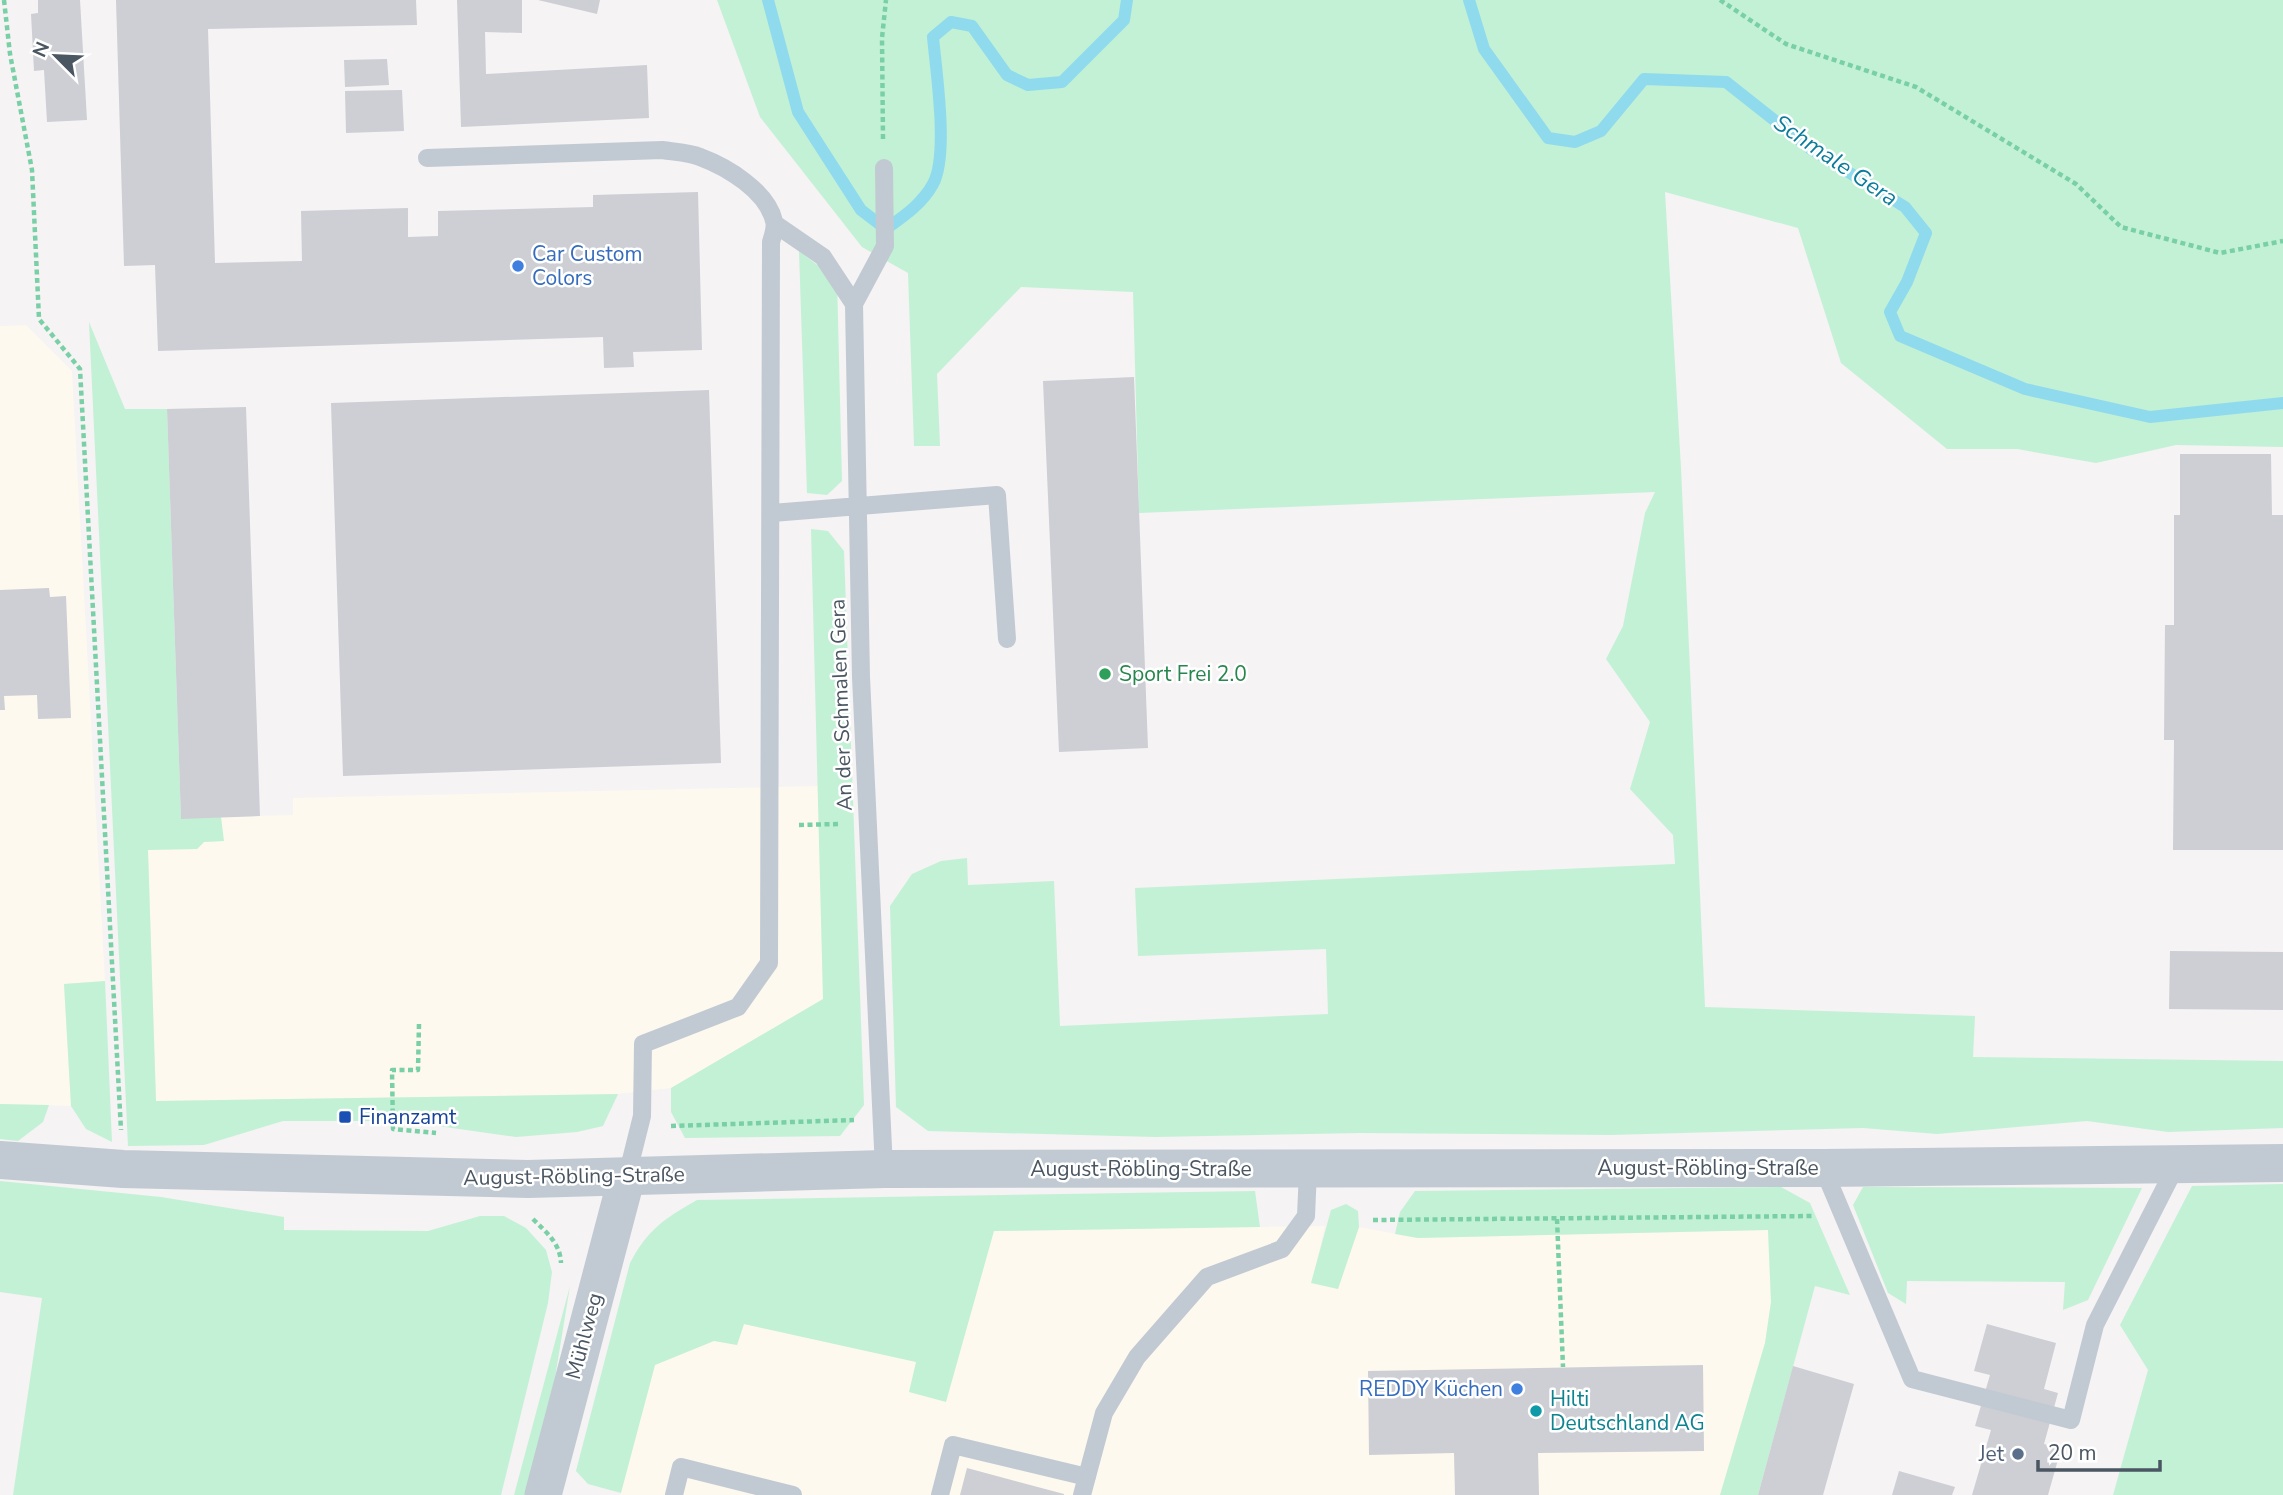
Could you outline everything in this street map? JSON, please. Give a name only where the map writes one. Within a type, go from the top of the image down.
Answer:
[{"type":"street","name":"August-Röbling-Straße","points":[[0,1160],[123,1169],[528,1180],[884,1169],[1823,1168],[2283,1163]]},
{"type":"street","name":"Mühlweg","points":[[548,1494],[628,1176]]},
{"type":"lane","points":[[427,158],[662,150],[698,155],[733,174],[753,191],[770,208],[775,224],[771,242],[769,963],[738,1007],[643,1044],[642,1116],[628,1176]]},
{"type":"lane","name":"An der Schmalen Gera","points":[[884,176],[885,246],[854,304],[856,506],[884,1169]]},
{"type":"lane","points":[[775,224],[823,257],[854,304]]},
{"type":"lane","points":[[772,513],[997,495],[1007,639]]},
{"type":"lane","points":[[1823,1168],[1912,1379],[2071,1420],[2095,1325],[2177,1164]]},
{"type":"lane","points":[[1082,1495],[1104,1413],[1137,1357],[1207,1277],[1282,1249],[1306,1216],[1308,1170]]},
{"type":"lane","points":[[940,1495],[953,1445],[1087,1477]]},
{"type":"lane","points":[[674,1495],[681,1467],[793,1495]]},
{"type":"path","points":[[4,0],[10,54],[32,170],[38,319],[80,369],[123,1169]]},
{"type":"path","points":[[884,176],[881,38],[886,0]]},
{"type":"path","points":[[1720,0],[1786,44],[1916,87],[2076,184],[2121,227],[2220,253],[2283,241]]},
{"type":"path","points":[[769,826],[868,824]]},
{"type":"path","points":[[419,1024],[418,1070],[392,1070],[393,1129],[441,1134]]},
{"type":"path","points":[[1373,1220],[1841,1215]]},
{"type":"path","points":[[1558,1219],[1563,1367]]},
{"type":"shaded area","points":[[26,325],[72,371],[105,981],[64,984],[71,1106],[0,1104],[0,326]]},
{"type":"shaded area","points":[[819,786],[823,1000],[671,1088],[618,1094],[156,1101],[148,850],[197,849],[204,842],[223,841],[221,817],[293,815],[293,798]]},
{"type":"shaded area","points":[[1325,1226],[1312,1282],[1338,1289],[1359,1227],[1418,1238],[1768,1230],[1771,1302],[1765,1343],[1720,1495],[620,1495],[655,1365],[714,1340],[737,1345],[744,1324],[917,1362],[946,1402],[993,1231]]},
{"type":"green space","points":[[717,0],[2283,0],[2283,447],[2176,445],[2096,463],[2017,449],[1947,449],[1841,363],[1798,228],[1665,192],[1681,468],[1705,1007],[1975,1016],[1973,1057],[2283,1061],[2283,1128],[2168,1132],[2087,1121],[1937,1134],[1863,1128],[1611,1135],[1360,1133],[1155,1137],[928,1131],[896,1107],[890,906],[912,874],[941,861],[967,858],[968,885],[1054,881],[1060,1026],[1328,1014],[1326,949],[1138,956],[1135,888],[1675,864],[1673,835],[1630,789],[1650,722],[1606,659],[1623,626],[1645,513],[1655,492],[1139,513],[1133,292],[1021,287],[937,374],[940,446],[914,446],[908,273],[862,247],[760,117]]},
{"type":"green space","points":[[799,251],[837,280],[842,481],[827,495],[807,493]]},
{"type":"green space","points":[[89,322],[125,409],[167,409],[181,818],[221,817],[224,841],[204,842],[197,849],[148,850],[156,1101],[618,1094],[603,1126],[577,1132],[516,1137],[403,1121],[283,1121],[204,1145],[128,1146]]},
{"type":"green space","points":[[811,529],[828,531],[844,551],[864,1105],[840,1136],[685,1138],[671,1112],[671,1088],[823,999]]},
{"type":"green space","points":[[105,981],[112,1142],[86,1129],[71,1106],[64,984]]},
{"type":"green space","points":[[0,1104],[49,1105],[43,1122],[18,1141],[0,1139]]},
{"type":"green space","points":[[0,1181],[161,1197],[284,1217],[284,1230],[428,1231],[480,1216],[504,1216],[526,1228],[546,1250],[552,1272],[548,1303],[501,1495],[13,1495],[42,1298],[0,1292]]},
{"type":"green space","points":[[2283,1184],[2283,1495],[2113,1495],[2148,1370],[2120,1325],[2192,1186]]},
{"type":"green space","points":[[1781,1187],[1810,1203],[1850,1295],[1815,1286],[1758,1495],[1720,1495],[1765,1343],[1771,1302],[1768,1230],[1418,1238],[1395,1234],[1400,1212],[1415,1191]]},
{"type":"green space","points":[[1863,1187],[2142,1188],[2088,1300],[2063,1310],[2065,1282],[1907,1281],[1906,1304],[1888,1293],[1853,1205]]},
{"type":"green space","points":[[1255,1191],[1260,1227],[994,1231],[946,1402],[909,1392],[916,1362],[744,1324],[737,1345],[714,1341],[655,1365],[621,1493],[588,1484],[576,1471],[630,1263],[650,1233],[697,1200]]},
{"type":"green space","points":[[1346,1204],[1358,1211],[1359,1227],[1338,1289],[1311,1283],[1331,1210]]},
{"type":"green space","points":[[570,1286],[552,1396],[525,1495],[514,1495]]},
{"type":"building","points":[[38,0],[80,0],[87,120],[47,122],[44,70],[34,71],[31,14],[38,13]]},
{"type":"building","points":[[116,0],[416,0],[417,25],[208,29],[215,263],[302,261],[301,211],[408,208],[408,237],[438,236],[438,211],[593,207],[593,195],[698,192],[702,350],[633,352],[634,367],[604,368],[603,337],[158,351],[155,265],[124,266]]},
{"type":"building","points":[[457,0],[522,0],[522,33],[485,32],[486,74],[647,65],[649,118],[461,127]]},
{"type":"building","points":[[538,0],[600,0],[597,14]]},
{"type":"building","points":[[387,59],[389,85],[345,87],[344,60]]},
{"type":"building","points":[[402,90],[404,131],[346,133],[345,91]]},
{"type":"building","points":[[1134,377],[1148,748],[1059,752],[1043,381]]},
{"type":"building","points":[[709,390],[721,763],[343,776],[331,403]]},
{"type":"building","points":[[246,407],[260,816],[181,819],[167,409]]},
{"type":"building","points":[[2180,454],[2271,454],[2272,515],[2283,515],[2283,850],[2173,850],[2174,740],[2164,740],[2165,625],[2174,625],[2174,515],[2180,515]]},
{"type":"building","points":[[49,588],[50,597],[66,596],[71,718],[38,719],[37,695],[4,696],[5,710],[0,710],[0,590]]},
{"type":"building","points":[[2170,951],[2283,952],[2283,1010],[2169,1009]]},
{"type":"building","points":[[1987,1324],[2056,1343],[2044,1389],[2058,1393],[2044,1444],[2061,1449],[2048,1495],[1972,1495],[1991,1430],[1975,1426],[1990,1375],[1974,1371]]},
{"type":"building","name":"Hilti Deutschland AG","points":[[1703,1365],[1704,1451],[1538,1453],[1539,1495],[1455,1495],[1454,1453],[1369,1455],[1368,1371]]},
{"type":"building","points":[[1793,1366],[1854,1384],[1823,1495],[1758,1495]]},
{"type":"building","points":[[967,1468],[1064,1494],[1064,1495],[960,1495]]},
{"type":"building","points":[[1899,1471],[1955,1487],[1952,1495],[1892,1495]]},
{"type":"waterway","name":"Schmale Gera","points":[[768,0],[798,112],[861,210],[886,229],[924,198],[938,171],[941,134],[933,37],[951,22],[972,26],[1007,75],[1028,85],[1062,82],[1124,20],[1127,0]]},
{"type":"waterway","name":"Schmale Gera","points":[[1469,0],[1484,49],[1548,138],[1575,142],[1601,131],[1644,79],[1726,82],[1811,149],[1905,207],[1926,233],[1907,282],[1890,312],[1900,336],[2025,389],[2150,417],[2283,403]]},
{"type":"place","name":"Car Custom Colors","points":[[518,266]]},
{"type":"place","name":"Sport Frei 2.0","points":[[1105,674]]},
{"type":"place","name":"Finanzamt","points":[[345,1117]]},
{"type":"place","name":"REDDY Küchen","points":[[1517,1389]]},
{"type":"place","name":"Hilti Deutschland AG","points":[[1536,1411]]},
{"type":"place","name":"Jet","points":[[2018,1454]]}]
